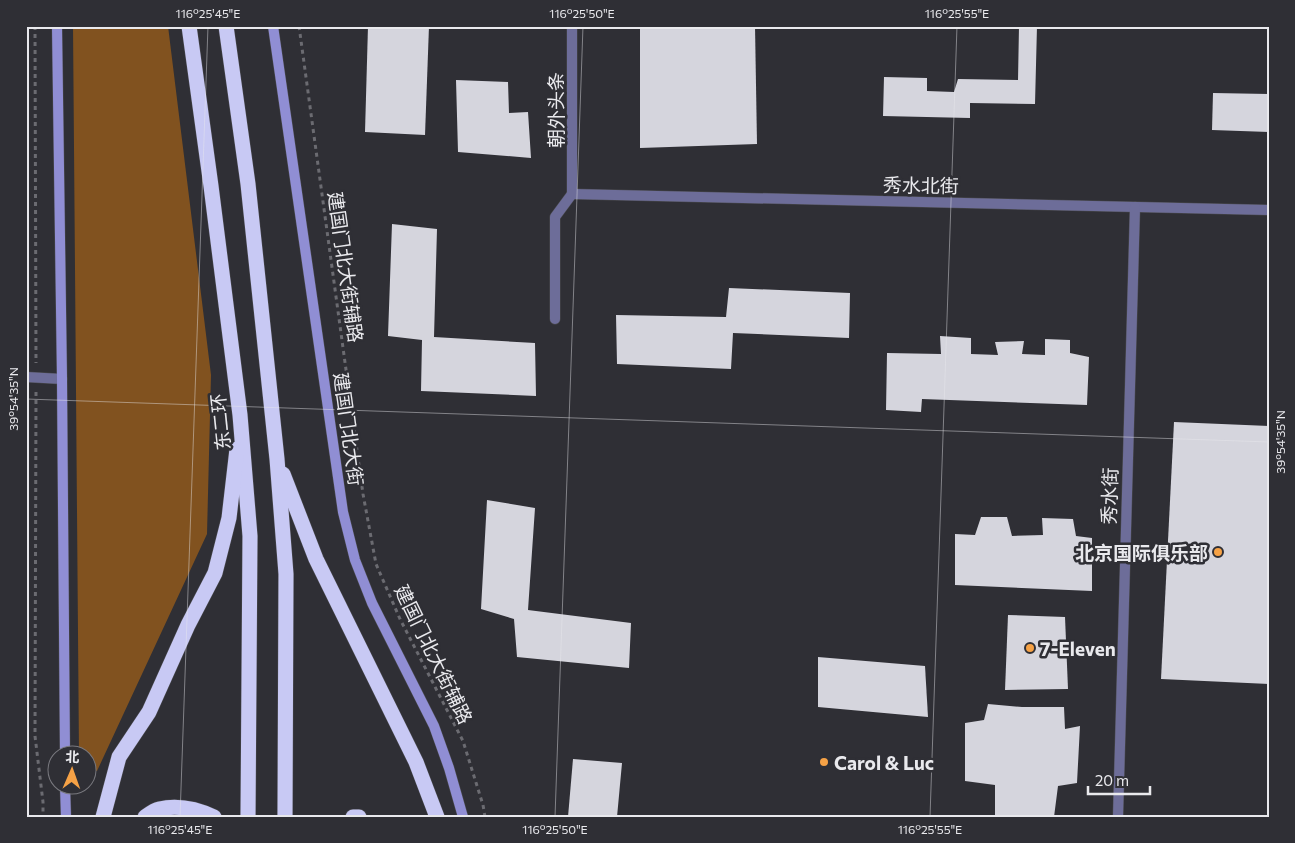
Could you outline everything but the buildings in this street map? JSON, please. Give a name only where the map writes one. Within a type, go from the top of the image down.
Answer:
[{"type":"highway","name":"东二环","points":[[189,26],[240,415],[250,536],[248,817]]},
{"type":"highway","points":[[226,26],[248,184],[277,459],[286,574],[285,817]]},
{"type":"highway","points":[[103,817],[119,757],[149,712],[188,625],[216,573],[229,518],[240,415]]},
{"type":"highway","points":[[277,459],[316,559],[416,762],[437,817]]},
{"type":"highway","points":[[145,817],[157,809],[178,807],[202,811],[214,817]]},
{"type":"street","points":[[57,26],[65,746]]},
{"type":"street","name":"建国门北大街","points":[[273,26],[342,502],[348,531],[355,560],[372,603],[434,726],[449,768],[463,817]]},
{"type":"street","name":"朝外头条","points":[[572,26],[572,194]]},
{"type":"street","points":[[555,319],[555,217],[572,194]]},
{"type":"street","name":"秀水北街","points":[[572,194],[1269,210]]},
{"type":"street","name":"秀水街","points":[[1118,817],[1135,207]]},
{"type":"street","points":[[31,377],[62,378]]},
{"type":"street","points":[[66,796],[66,817]]},
{"type":"path","points":[[35,26],[31,377],[35,736],[43,817]]},
{"type":"path","name":"建国门北大街辅路","points":[[298,26],[362,485],[376,564],[400,619],[463,741],[485,817]]},
{"type":"shaded area","points":[[73,26],[168,26],[211,375],[207,534],[98,769],[98,746],[79,746]]},
{"type":"place","name":"北京国际俱乐部","points":[[1218,552]]},
{"type":"place","name":"7-Eleven","points":[[1030,648]]},
{"type":"place","name":"Carol & Luc","points":[[824,762]]}]
